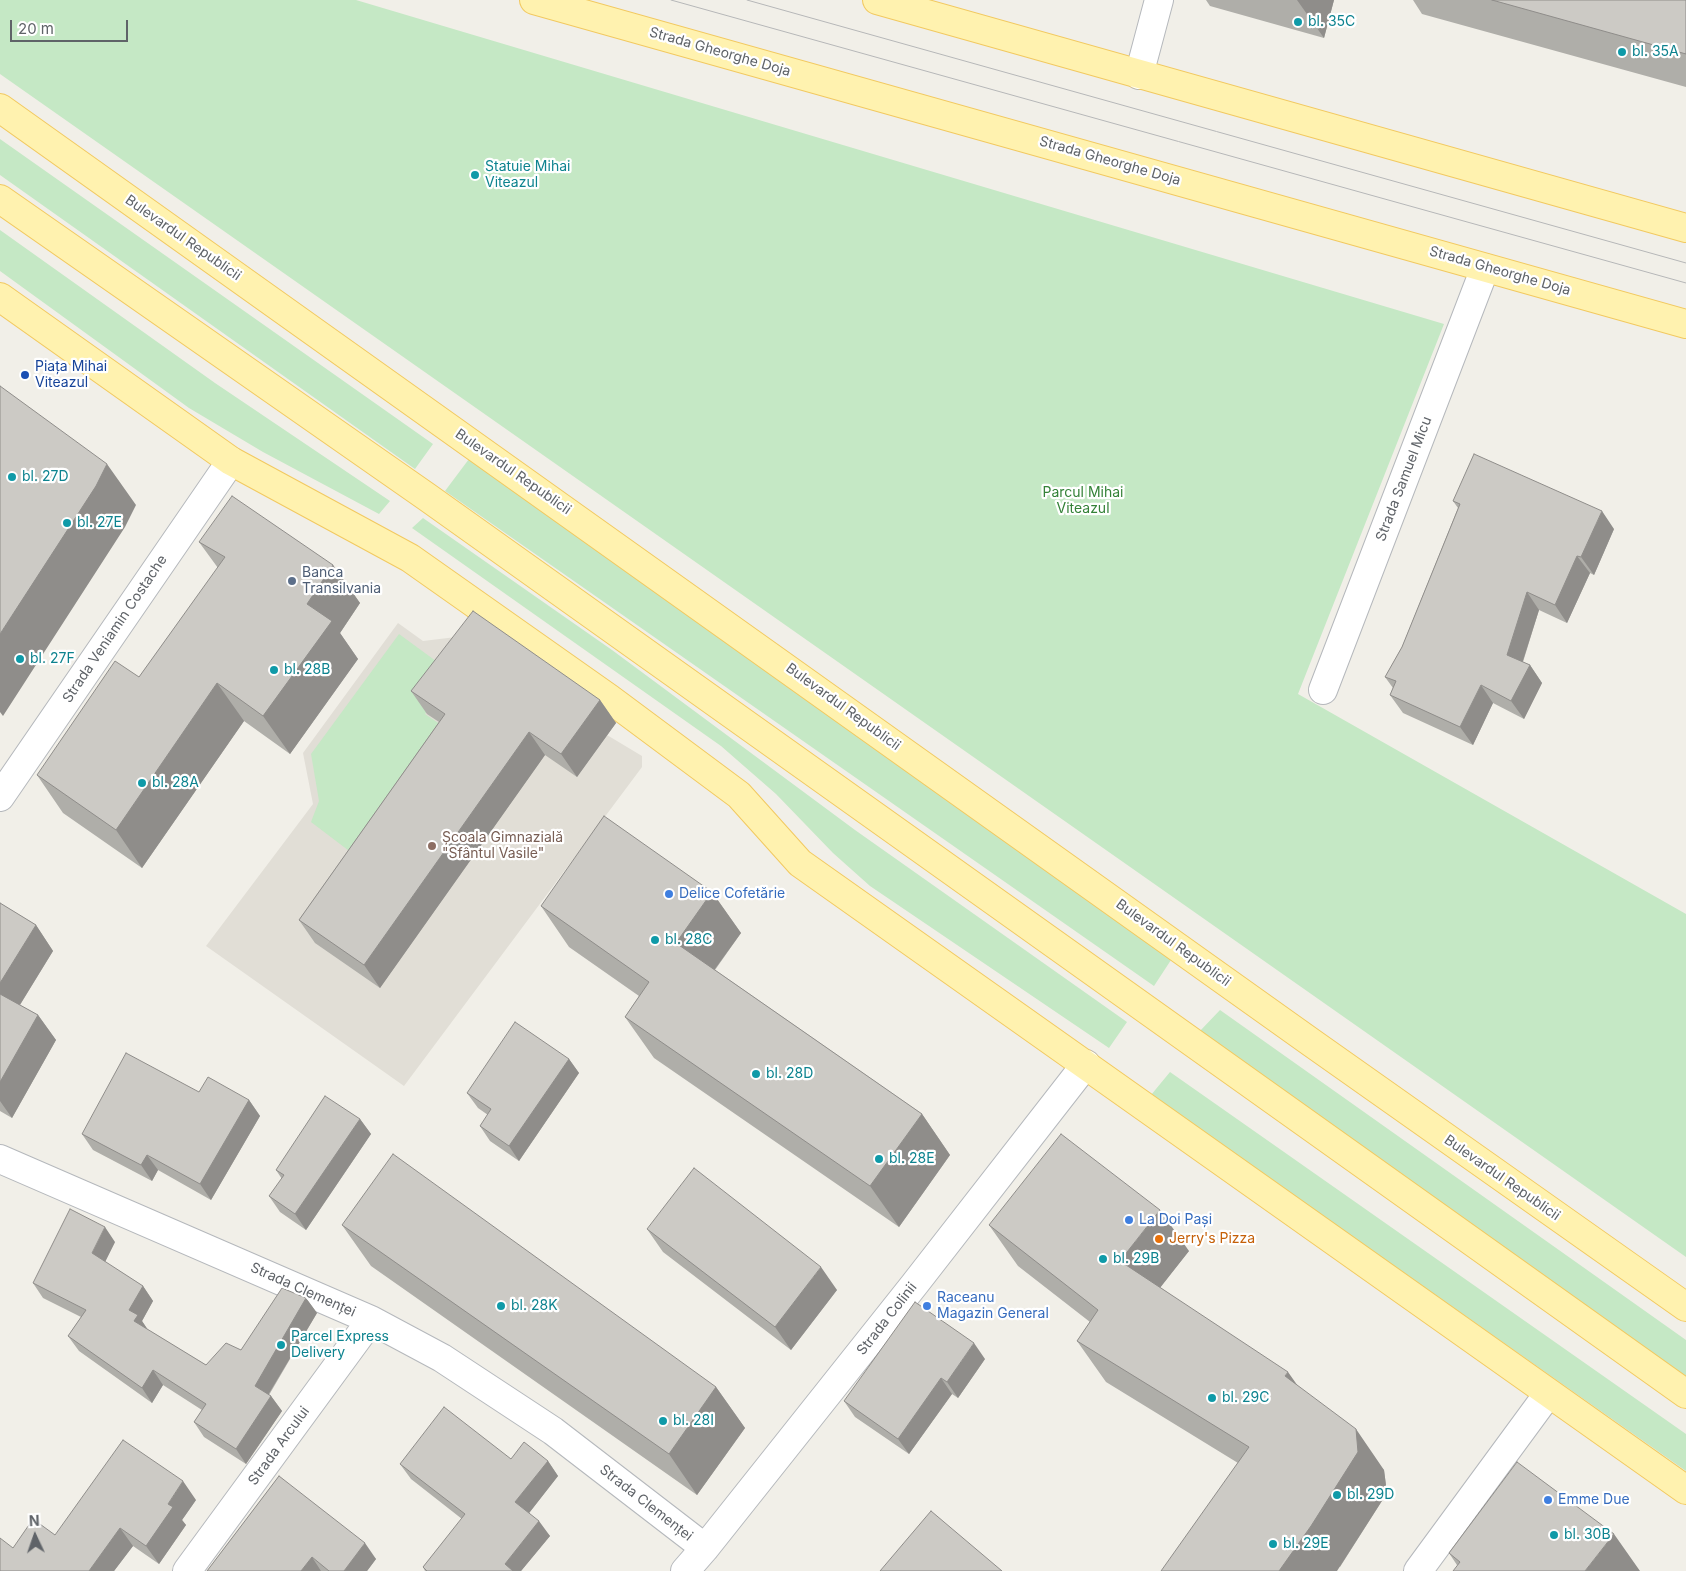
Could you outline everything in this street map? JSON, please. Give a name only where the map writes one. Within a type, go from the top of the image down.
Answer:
[{"type":"main road","name":"Strada Gheorghe Doja","points":[[534,0],[1686,324]]},
{"type":"main road","points":[[877,0],[1686,228]]},
{"type":"main road","name":"Bulevardul Republicii","points":[[0,108],[1312,1043],[1686,1307]]},
{"type":"main road","points":[[0,199],[451,514],[1686,1394]]},
{"type":"main road","points":[[0,297],[231,461],[410,558],[610,699],[739,796],[800,863],[1686,1490]]},
{"type":"street","points":[[1139,75],[1159,0]]},
{"type":"street","name":"Strada Samuel Micu","points":[[1323,690],[1486,268]]},
{"type":"street","name":"Strada Veniamin Costache","points":[[0,797],[231,461]]},
{"type":"street","name":"Strada Colinii","points":[[684,1571],[705,1548],[1086,1064]]},
{"type":"street","name":"Strada Clemenței","points":[[0,1159],[371,1320],[442,1358],[553,1431],[705,1548]]},
{"type":"street","name":"Strada Arcului","points":[[187,1571],[371,1320]]},
{"type":"street","points":[[1418,1571],[1548,1394]]},
{"type":"shaded area","name":"Școala Gimnazială \"Sfântul Vasile\"","points":[[398,623],[423,641],[489,633],[617,722],[607,735],[642,756],[642,767],[404,1086],[206,946],[313,804],[303,753]]},
{"type":"green space","name":"Parcul Mihai Viteazul","points":[[0,0],[356,0],[1444,324],[1298,694],[1686,914],[1686,1257],[0,74]]},
{"type":"green space","points":[[0,139],[433,444],[415,469],[0,175]]},
{"type":"green space","points":[[0,230],[215,383],[390,501],[379,514],[263,452],[189,408],[0,271]]},
{"type":"green space","points":[[469,459],[1171,960],[1154,986],[445,491]]},
{"type":"green space","points":[[423,518],[612,650],[855,830],[1127,1022],[1109,1048],[870,886],[833,853],[776,794],[721,746],[412,528]]},
{"type":"green space","points":[[399,634],[455,675],[425,714],[459,737],[365,863],[311,822],[319,801],[311,754]]},
{"type":"green space","points":[[1220,1010],[1686,1340],[1686,1381],[1199,1032]]},
{"type":"green space","points":[[1170,1072],[1686,1434],[1686,1471],[1151,1095]]},
{"type":"building","points":[[1492,0],[1686,0],[1686,54]]},
{"type":"building","points":[[0,386],[107,464],[96,486],[0,634]]},
{"type":"building","points":[[1474,454],[1602,511],[1581,557],[1577,556],[1555,605],[1527,592],[1507,655],[1530,665],[1511,701],[1481,685],[1460,727],[1390,695],[1396,681],[1385,677],[1402,647],[1460,504],[1453,501]]},
{"type":"building","points":[[232,496],[333,565],[307,604],[332,621],[263,716],[217,683],[116,830],[37,775],[115,661],[139,677],[225,557],[199,542]]},
{"type":"building","points":[[473,611],[600,700],[561,754],[529,732],[364,965],[299,920],[445,714],[411,691]]},
{"type":"building","points":[[604,816],[712,892],[676,943],[922,1114],[870,1186],[625,1017],[649,982],[541,906]]},
{"type":"building","points":[[0,903],[36,925],[0,983]]},
{"type":"building","points":[[0,994],[38,1015],[0,1082]]},
{"type":"building","points":[[515,1022],[569,1059],[509,1146],[480,1126],[491,1109],[467,1093]]},
{"type":"building","points":[[126,1053],[199,1092],[208,1077],[249,1100],[200,1184],[147,1155],[141,1165],[82,1134]]},
{"type":"building","points":[[325,1096],[360,1119],[295,1214],[269,1196],[284,1175],[276,1170]]},
{"type":"building","points":[[1061,1134],[1160,1210],[1120,1261],[1288,1372],[1285,1376],[1356,1429],[1358,1452],[1311,1526],[1279,1571],[1161,1571],[1249,1447],[1077,1341],[1098,1310],[989,1225]]},
{"type":"building","points":[[393,1154],[716,1387],[669,1454],[342,1225]]},
{"type":"building","points":[[694,1168],[821,1267],[775,1327],[647,1229]]},
{"type":"building","points":[[70,1209],[105,1227],[92,1253],[143,1286],[129,1310],[138,1315],[134,1321],[206,1365],[226,1343],[241,1350],[282,1288],[306,1298],[255,1386],[271,1396],[236,1449],[194,1422],[206,1404],[153,1370],[142,1388],[68,1336],[86,1310],[33,1283]]},
{"type":"building","points":[[915,1302],[974,1343],[947,1382],[941,1378],[898,1439],[844,1401]]},
{"type":"building","points":[[444,1407],[511,1459],[524,1442],[548,1461],[515,1502],[539,1521],[505,1564],[513,1571],[427,1571],[423,1567],[465,1514],[400,1464]]},
{"type":"building","points":[[123,1440],[183,1481],[168,1504],[173,1507],[146,1546],[120,1528],[89,1571],[0,1571],[0,1538],[13,1548],[33,1519],[55,1535]]},
{"type":"building","points":[[1517,1462],[1614,1534],[1585,1571],[1453,1571],[1460,1562],[1449,1553]]},
{"type":"building","points":[[279,1476],[365,1543],[344,1571],[329,1571],[312,1557],[301,1571],[207,1571]]},
{"type":"building","points":[[931,1511],[1002,1571],[880,1571]]},
{"type":"tram line","points":[[671,0],[1686,283]]},
{"type":"tram line","points":[[747,0],[1686,263]]},
{"type":"place","name":"bl. 35C","points":[[1298,22]]},
{"type":"place","name":"bl. 35A","points":[[1622,52]]},
{"type":"place","name":"Statuie Mihai Viteazul","points":[[475,175]]},
{"type":"place","name":"Piața Mihai Viteazul","points":[[25,375]]},
{"type":"place","name":"bl. 27D","points":[[12,477]]},
{"type":"place","name":"bl. 27E","points":[[67,523]]},
{"type":"place","name":"Banca Transilvania","points":[[292,581]]},
{"type":"place","name":"bl. 27F","points":[[20,659]]},
{"type":"place","name":"bl. 28B","points":[[274,670]]},
{"type":"place","name":"bl. 28A","points":[[142,783]]},
{"type":"place","name":"Școala Gimnazială \"Sfântul Vasile\"","points":[[432,846]]},
{"type":"place","name":"Delice Cofetărie","points":[[669,894]]},
{"type":"place","name":"bl. 28C","points":[[655,940]]},
{"type":"place","name":"bl. 28D","points":[[756,1074]]},
{"type":"place","name":"bl. 28E","points":[[879,1159]]},
{"type":"place","name":"La Doi Pași","points":[[1129,1220]]},
{"type":"place","name":"Jerry's Pizza","points":[[1159,1239]]},
{"type":"place","name":"bl. 29B","points":[[1103,1259]]},
{"type":"place","name":"bl. 28K","points":[[501,1306]]},
{"type":"place","name":"Raceanu Magazin General","points":[[927,1306]]},
{"type":"place","name":"Parcel Express Delivery","points":[[281,1345]]},
{"type":"place","name":"bl. 29C","points":[[1212,1398]]},
{"type":"place","name":"bl. 28I","points":[[663,1421]]},
{"type":"place","name":"bl. 29D","points":[[1337,1495]]},
{"type":"place","name":"Emme Due","points":[[1548,1500]]},
{"type":"place","name":"bl. 30B","points":[[1554,1535]]},
{"type":"place","name":"bl. 29E","points":[[1273,1544]]}]
